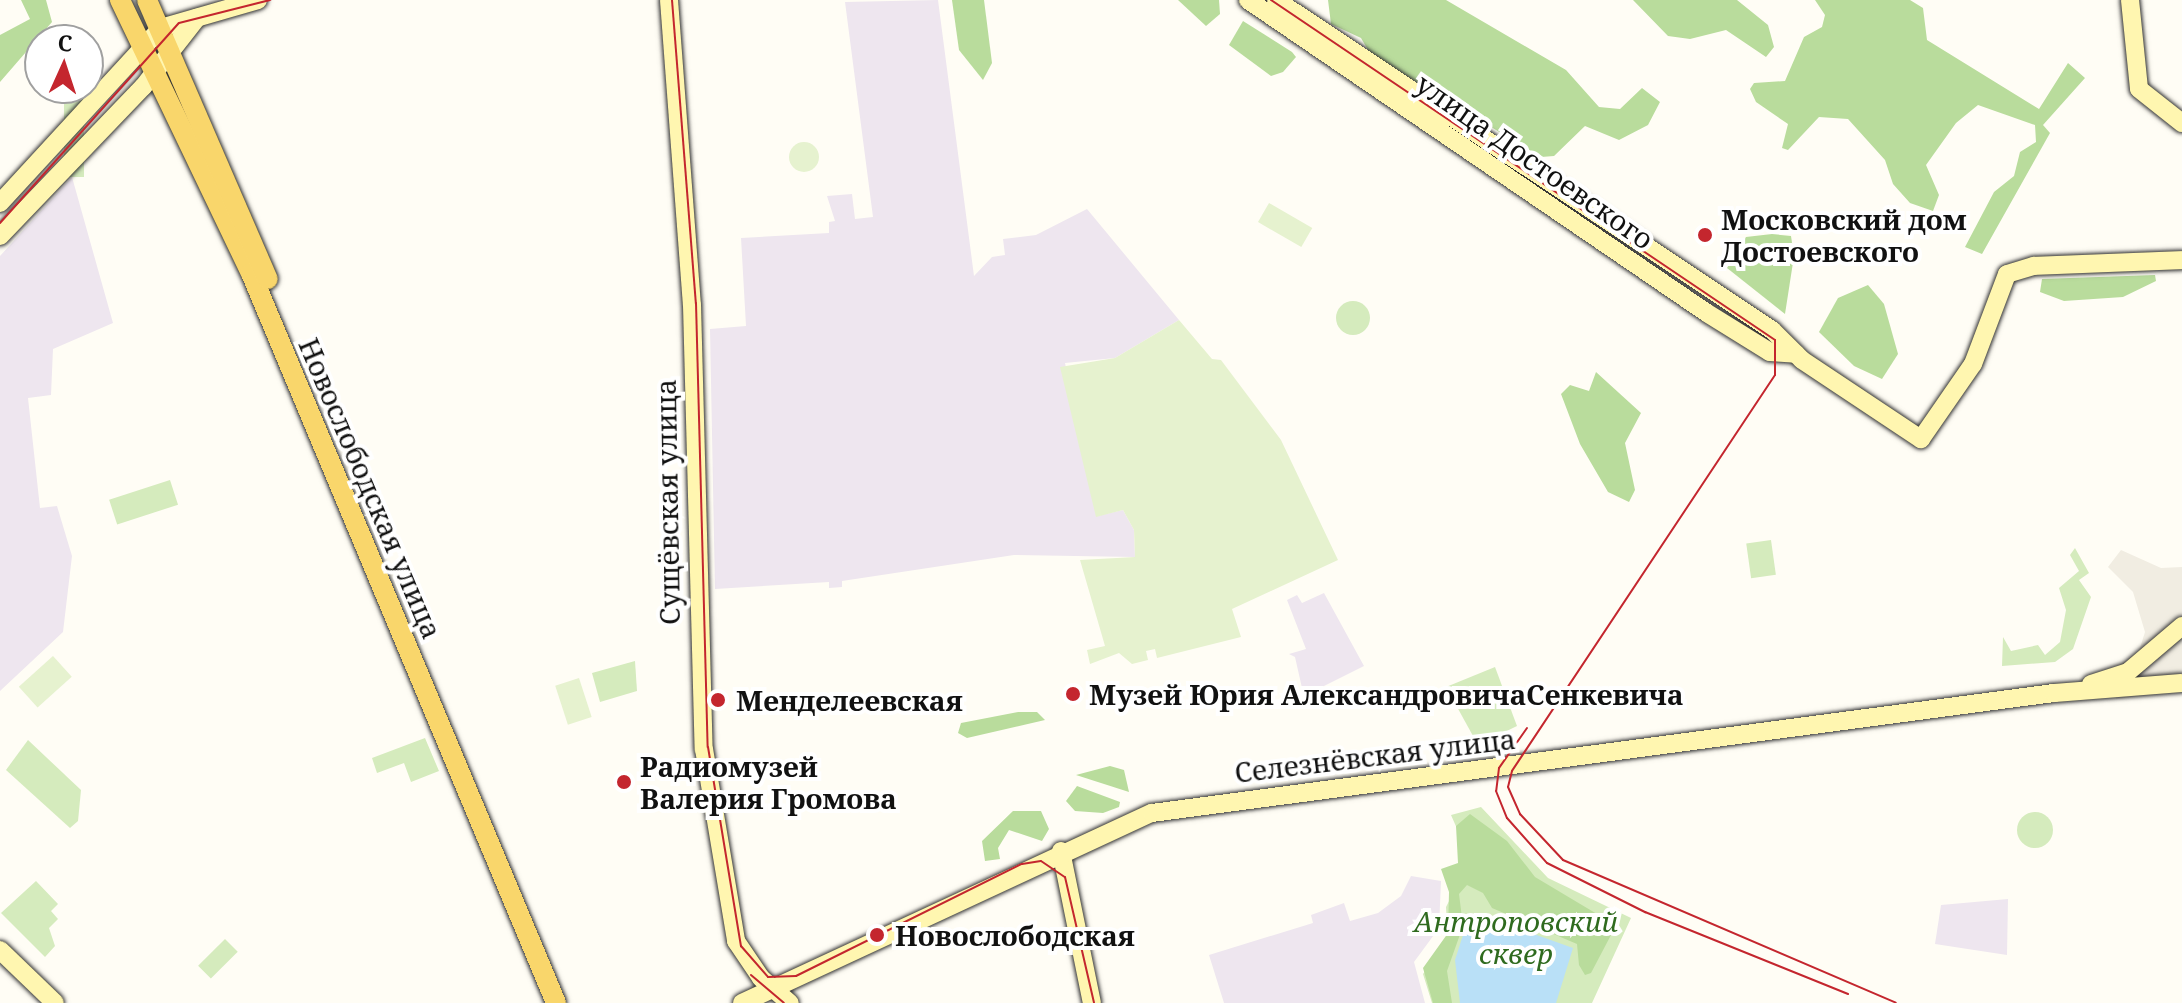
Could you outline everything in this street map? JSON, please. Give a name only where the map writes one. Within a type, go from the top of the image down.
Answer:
[{"type":"main road","name":"Новослободская улица","points":[[120,0],[251,273],[556,1003]]},
{"type":"main road","name":"Новослободская улица","points":[[147,0],[169,39],[570,1003]]},
{"type":"street","points":[[0,203],[144,46],[169,39],[206,12],[258,0]]},
{"type":"street","name":"Сущёвская улица","points":[[669,0],[692,305],[704,749],[736,941],[771,988],[790,1003]]},
{"type":"street","name":"улица Достоевского","points":[[1248,0],[1743,337],[1770,352],[1796,354]]},
{"type":"street","name":"улица Достоевского","points":[[1276,0],[1772,330],[1796,354],[1911,433],[1928,436],[1973,364],[2007,274],[2034,266],[2182,260]]},
{"type":"street","points":[[2130,0],[2139,89],[2182,123]]},
{"type":"street","points":[[0,236],[155,71],[169,39]]},
{"type":"street","name":"Селезнёвская улица","points":[[2054,693],[2128,672],[2182,626]]},
{"type":"street","name":"Селезнёвская улица","points":[[742,1003],[1136,818],[1177,809],[2054,693],[2182,683]]},
{"type":"street","points":[[1061,851],[1092,1003]]},
{"type":"street","points":[[0,950],[55,1003]]},
{"type":"shaded area","points":[[938,0],[974,276],[992,257],[1005,255],[1003,239],[1036,235],[1087,209],[1179,320],[1115,358],[1065,363],[1097,516],[1123,510],[1134,530],[1135,557],[1014,555],[842,581],[842,587],[829,588],[829,582],[715,589],[710,329],[746,326],[741,238],[829,233],[829,222],[835,221],[827,196],[852,194],[855,219],[873,217],[845,2]]},
{"type":"shaded area","points":[[72,177],[113,323],[53,349],[51,395],[28,398],[40,508],[57,506],[72,556],[63,632],[0,691],[0,256]]},
{"type":"shaded area","points":[[2121,550],[2161,568],[2182,567],[2182,691],[2116,699],[2108,673],[2139,651],[2145,632],[2133,592],[2108,567]]},
{"type":"shaded area","points":[[1324,593],[1364,666],[1324,686],[1302,688],[1295,657],[1289,654],[1306,649],[1287,600],[1297,595],[1302,603]]},
{"type":"shaded area","points":[[1411,876],[1441,881],[1439,928],[1414,962],[1425,1003],[1224,1003],[1209,955],[1313,923],[1311,915],[1344,903],[1350,921],[1378,913],[1401,896]]},
{"type":"shaded area","points":[[2008,899],[2007,955],[1935,944],[1941,905]]},
{"type":"green space","points":[[21,0],[46,0],[52,22],[24,24],[24,54],[0,82],[0,35],[30,19]]},
{"type":"green space","points":[[952,0],[984,0],[992,63],[983,80],[959,50]]},
{"type":"green space","points":[[1178,0],[1219,0],[1220,14],[1206,26]]},
{"type":"green space","points":[[1328,0],[1446,0],[1566,70],[1599,107],[1620,109],[1642,88],[1660,102],[1648,125],[1619,140],[1585,126],[1554,156],[1541,157],[1371,55],[1361,38],[1331,24]]},
{"type":"green space","points":[[1633,0],[1737,0],[1768,25],[1774,47],[1766,57],[1726,30],[1690,39],[1668,36]]},
{"type":"green space","points":[[1815,0],[1910,0],[1923,8],[1927,40],[2039,109],[2068,63],[2085,78],[2043,125],[2050,133],[1982,254],[1965,247],[1994,192],[2014,176],[2020,152],[2036,142],[2035,125],[1978,105],[1956,123],[1926,165],[1939,195],[1933,211],[1910,203],[1893,184],[1885,160],[1848,119],[1819,117],[1788,150],[1782,148],[1788,124],[1756,102],[1750,89],[1754,83],[1785,81],[1804,37],[1822,27],[1825,15]]},
{"type":"green space","points":[[1243,21],[1296,57],[1283,72],[1271,76],[1229,45]]},
{"type":"green space","points":[[64,104],[84,104],[84,177],[64,177]]},
{"type":"green space","points":[[804,142],[810,143],[818,151],[818,163],[810,171],[804,172],[798,171],[790,163],[789,157],[790,151],[798,143]]},
{"type":"green space","points":[[1269,203],[1312,228],[1301,247],[1258,222]]},
{"type":"green space","points":[[1772,234],[1791,236],[1794,256],[1785,314],[1727,268],[1746,237]]},
{"type":"green space","points":[[2155,275],[2156,281],[2123,297],[2064,301],[2040,292],[2042,279]]},
{"type":"green space","points":[[1868,285],[1884,304],[1898,354],[1882,379],[1854,366],[1819,332],[1838,298]]},
{"type":"green space","points":[[1353,301],[1365,306],[1370,318],[1365,330],[1353,335],[1341,330],[1336,318],[1341,306]]},
{"type":"green space","points":[[1179,320],[1212,359],[1221,360],[1281,440],[1338,560],[1232,609],[1241,637],[1157,658],[1155,649],[1146,651],[1148,660],[1132,664],[1119,653],[1090,664],[1087,650],[1105,646],[1080,560],[1135,557],[1134,530],[1123,510],[1096,517],[1060,367],[1115,358]]},
{"type":"green space","points":[[1596,372],[1641,413],[1625,443],[1635,490],[1629,502],[1608,492],[1580,444],[1561,394],[1570,385],[1589,391]]},
{"type":"green space","points":[[170,480],[178,505],[117,525],[109,500]]},
{"type":"green space","points":[[1771,540],[1776,575],[1751,578],[1746,543]]},
{"type":"green space","points":[[2075,548],[2089,573],[2079,580],[2091,597],[2073,649],[2055,662],[2002,666],[2003,637],[2011,651],[2038,645],[2045,655],[2060,642],[2066,610],[2059,588],[2079,571],[2070,555]]},
{"type":"green space","points":[[53,656],[72,677],[38,708],[19,687]]},
{"type":"green space","points":[[635,661],[637,691],[600,702],[592,673]]},
{"type":"green space","points":[[1495,667],[1517,726],[1478,745],[1446,687]]},
{"type":"green space","points":[[579,678],[592,717],[568,725],[555,686]]},
{"type":"green space","points":[[1018,712],[1037,712],[1045,720],[967,738],[958,733],[961,723]]},
{"type":"green space","points":[[425,738],[439,771],[411,782],[404,763],[377,773],[372,758]]},
{"type":"green space","points":[[28,740],[81,790],[78,821],[70,828],[6,770]]},
{"type":"green space","points":[[1110,766],[1124,770],[1129,792],[1076,775]]},
{"type":"green space","points":[[1077,786],[1120,802],[1119,807],[1103,813],[1075,811],[1066,801]]},
{"type":"green space","name":"Антроповский сквер","points":[[1481,807],[1548,878],[1631,918],[1592,1003],[1432,1003],[1423,974],[1448,941],[1446,907],[1462,876],[1462,840],[1451,815]]},
{"type":"green space","points":[[1013,811],[1041,811],[1049,829],[1042,841],[1009,830],[998,848],[1000,859],[985,861],[982,841]]},
{"type":"green space","points":[[2035,812],[2048,817],[2053,830],[2048,843],[2035,848],[2022,843],[2017,830],[2022,817]]},
{"type":"green space","points":[[1470,814],[1507,841],[1535,877],[1602,917],[1611,935],[1591,973],[1585,975],[1579,965],[1577,944],[1492,908],[1483,893],[1467,885],[1459,894],[1463,926],[1447,971],[1452,1003],[1433,1003],[1423,968],[1448,933],[1449,892],[1441,869],[1458,863],[1456,826]]},
{"type":"green space","points":[[36,881],[58,904],[51,911],[58,919],[49,928],[55,946],[45,957],[1,913]]},
{"type":"green space","points":[[225,939],[238,952],[211,979],[198,966]]},
{"type":"water","points":[[1500,922],[1573,948],[1556,1003],[1460,1003],[1455,960],[1463,935],[1473,925]]},
{"type":"tram line","points":[[0,223],[179,23],[270,0]]},
{"type":"tram line","points":[[672,0],[696,303],[708,747],[741,946],[768,977],[796,976],[1022,864],[1041,861],[1065,877],[1094,1003]]},
{"type":"tram line","points":[[1271,0],[1775,340],[1775,375],[1512,771],[1508,787],[1520,814],[1563,860],[1896,1003]]},
{"type":"tram line","points":[[1527,728],[1499,768],[1496,791],[1507,818],[1547,863],[1645,912],[1848,994]]},
{"type":"tram line","points":[[751,975],[784,1003]]},
{"type":"place","name":"Московский дом Достоевского","points":[[1705,235]]},
{"type":"place","name":"Музей Юрия АлександровичаСенкевича","points":[[1073,694]]},
{"type":"place","name":"Менделеевская","points":[[718,700]]},
{"type":"place","name":"Радиомузей Валерия Громова","points":[[624,782]]},
{"type":"place","name":"Новослободская","points":[[877,935]]}]
